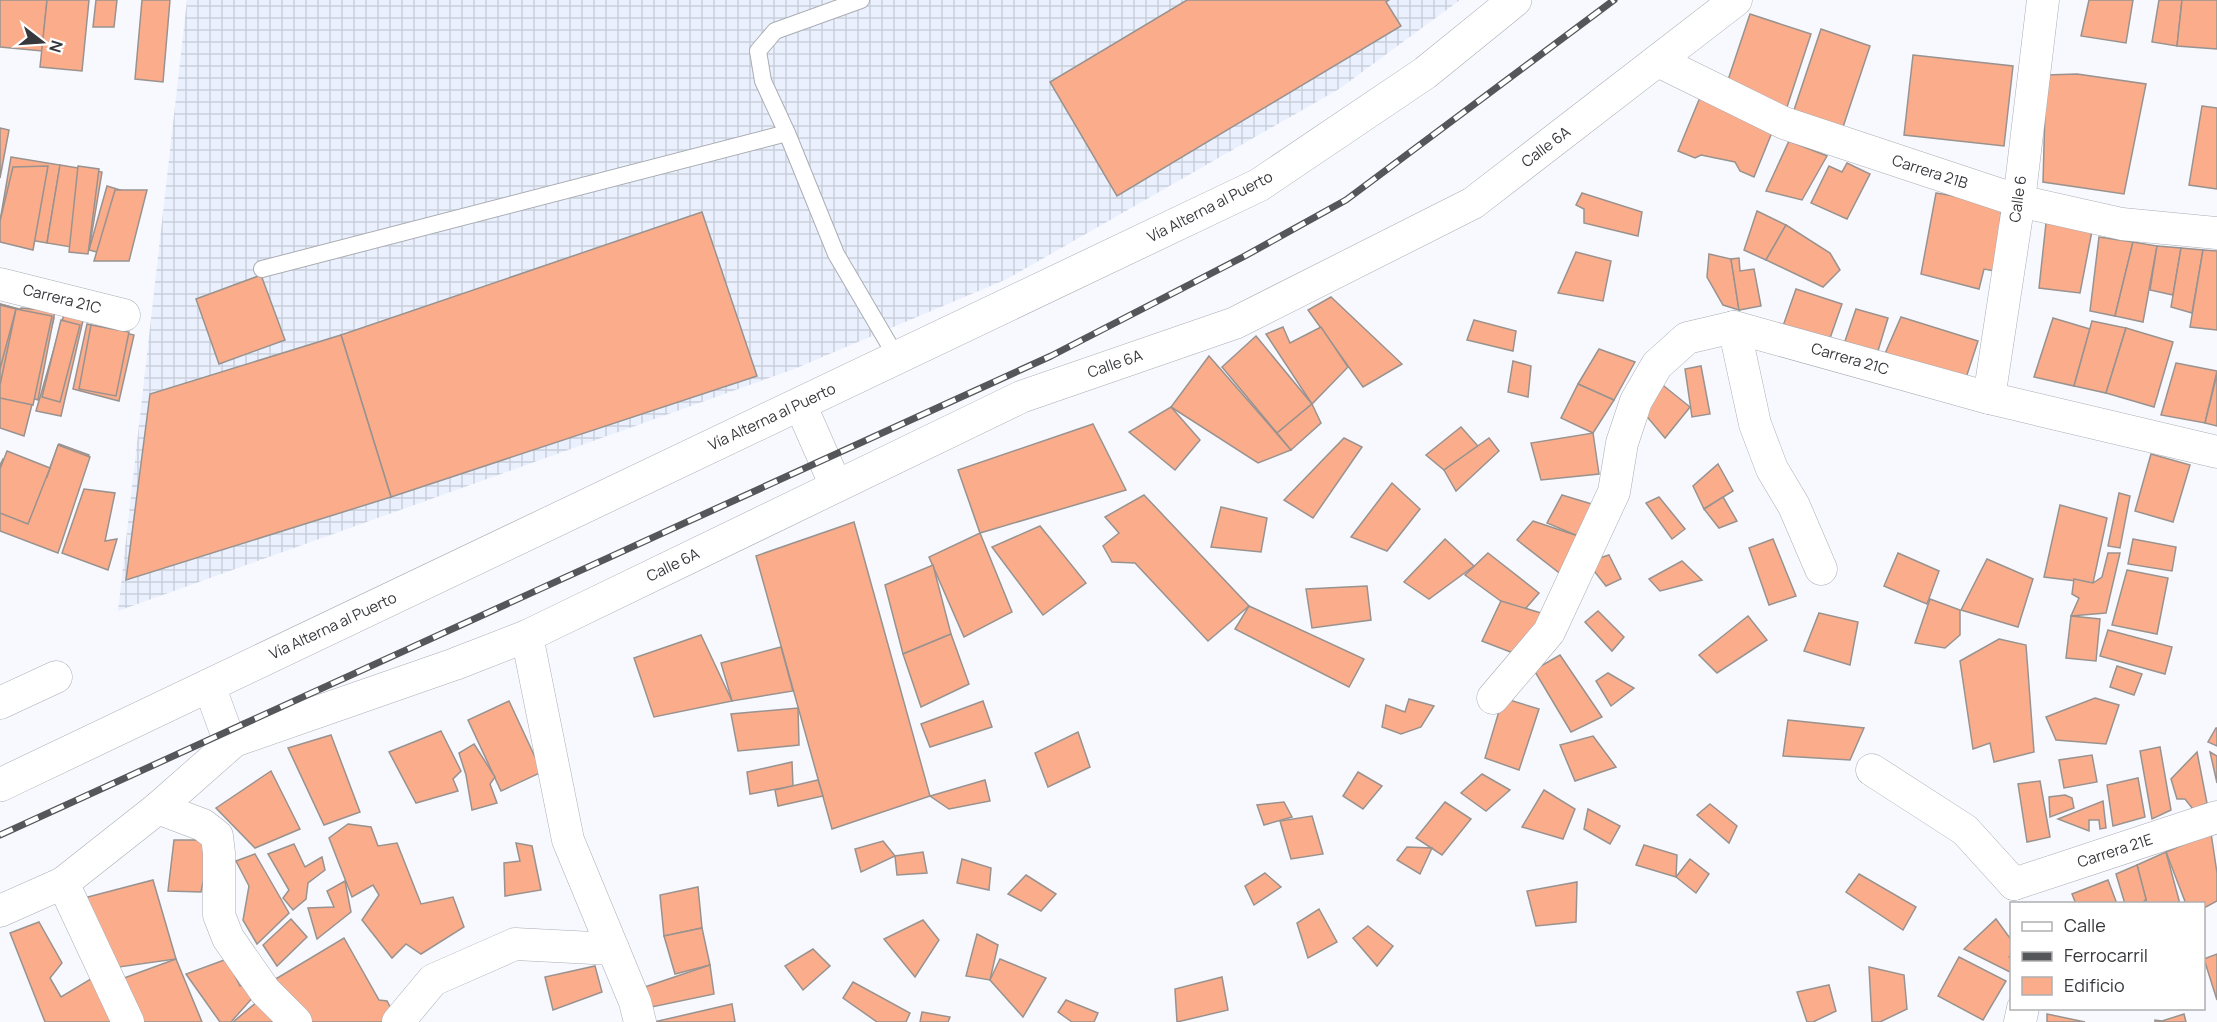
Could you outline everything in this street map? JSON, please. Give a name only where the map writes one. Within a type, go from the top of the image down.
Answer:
[{"type":"main road","name":"Vía Alterna al Puerto","points":[[0,785],[1259,185],[1425,73],[1515,0]]},
{"type":"street","name":"Calle 6A","points":[[234,741],[455,664],[527,636],[1022,397],[1235,323],[1473,203],[1736,0]]},
{"type":"street","name":"Calle 6","points":[[1989,398],[2019,201],[2043,0]]},
{"type":"street","name":"Carrera 21B","points":[[1658,61],[1785,123],[2019,201],[2122,224],[2217,233]]},
{"type":"street","name":"Carrera 21C","points":[[0,284],[124,315]]},
{"type":"street","points":[[1492,698],[1549,632],[1614,492],[1622,444],[1636,401],[1657,365],[1687,338],[1734,327],[1755,424],[1772,469],[1794,506],[1821,569]]},
{"type":"street","name":"Carrera 21C","points":[[1734,327],[1989,398],[2217,452]]},
{"type":"street","points":[[800,404],[836,486]]},
{"type":"street","points":[[527,636],[568,840],[635,1002],[640,1022]]},
{"type":"street","points":[[0,703],[56,677]]},
{"type":"street","points":[[0,911],[63,883],[158,808],[234,741],[226,732],[209,686]]},
{"type":"street","points":[[1872,770],[1965,830],[2015,894]]},
{"type":"street","points":[[158,808],[203,825],[217,836],[219,915],[228,938],[265,991],[296,1022]]},
{"type":"street","name":"Carrera 21E","points":[[2015,894],[2217,817]]},
{"type":"street","points":[[63,883],[128,1022]]},
{"type":"street","points":[[398,1022],[433,980],[515,944],[613,949]]},
{"type":"lane","points":[[861,0],[775,31],[759,51],[763,81],[787,133],[836,254],[897,358]]},
{"type":"lane","points":[[262,269],[787,133]]},
{"type":"shaded area","points":[[187,0],[1460,0],[1339,89],[1007,279],[794,369],[118,611]]},
{"type":"building","points":[[0,0],[47,0],[42,51],[0,47]]},
{"type":"building","points":[[47,0],[89,0],[82,71],[40,67]]},
{"type":"building","points":[[96,0],[117,0],[114,27],[93,27]]},
{"type":"building","points":[[142,0],[170,0],[163,82],[135,79]]},
{"type":"building","points":[[1187,0],[1389,0],[1386,2],[1401,26],[1117,196],[1050,82]]},
{"type":"building","points":[[2089,0],[2133,0],[2126,43],[2081,36]]},
{"type":"building","points":[[2159,0],[2182,0],[2177,46],[2152,42]]},
{"type":"building","points":[[2182,0],[2217,0],[2217,49],[2177,46]]},
{"type":"building","points":[[1750,14],[1811,34],[1786,110],[1725,89]]},
{"type":"building","points":[[1821,29],[1870,46],[1843,127],[1794,110]]},
{"type":"building","points":[[1913,55],[2013,66],[2004,146],[1904,135]]},
{"type":"building","points":[[2077,74],[2146,84],[2124,194],[2043,182],[2046,75]]},
{"type":"building","points":[[1701,95],[1775,125],[1754,177],[1740,171],[1735,162],[1701,155],[1695,158],[1678,151]]},
{"type":"building","points":[[2202,106],[2217,108],[2217,189],[2189,185]]},
{"type":"building","points":[[0,128],[9,130],[0,178]]},
{"type":"building","points":[[1789,141],[1827,156],[1802,200],[1766,191]]},
{"type":"building","points":[[11,157],[60,165],[47,243],[0,235],[0,221]]},
{"type":"building","points":[[1847,163],[1870,174],[1847,219],[1811,203],[1829,166],[1842,172]]},
{"type":"building","points":[[60,165],[102,172],[89,250],[47,243]]},
{"type":"building","points":[[48,166],[33,250],[0,242],[0,221],[13,167]]},
{"type":"building","points":[[78,166],[99,169],[88,254],[69,252]]},
{"type":"building","points":[[107,186],[143,197],[124,259],[89,250]]},
{"type":"building","points":[[115,190],[147,190],[129,261],[94,261]]},
{"type":"building","points":[[1582,193],[1642,212],[1638,236],[1584,223],[1584,209],[1576,205]]},
{"type":"building","points":[[1936,193],[2002,204],[1995,271],[1984,269],[1979,289],[1921,274]]},
{"type":"building","points":[[1757,211],[1786,225],[1766,260],[1744,250]]},
{"type":"building","points":[[702,212],[757,376],[391,497],[341,335]]},
{"type":"building","points":[[2046,223],[2092,231],[2080,293],[2039,288]]},
{"type":"building","points":[[1786,225],[1830,253],[1840,270],[1823,287],[1766,260]]},
{"type":"building","points":[[2099,237],[2133,242],[2115,316],[2090,311]]},
{"type":"building","points":[[2133,242],[2157,246],[2143,322],[2115,316]]},
{"type":"building","points":[[2157,246],[2181,248],[2173,295],[2150,290]]},
{"type":"building","points":[[2181,248],[2203,250],[2192,313],[2171,307]]},
{"type":"building","points":[[2203,250],[2217,251],[2217,330],[2190,327]]},
{"type":"building","points":[[1576,252],[1611,261],[1603,301],[1558,293]]},
{"type":"building","points":[[1709,254],[1731,259],[1739,310],[1723,305],[1707,277]]},
{"type":"building","points":[[1739,258],[1740,271],[1754,269],[1761,306],[1739,310],[1731,259]]},
{"type":"building","points":[[261,275],[285,340],[219,364],[196,299]]},
{"type":"building","points":[[1796,289],[1842,304],[1829,341],[1783,326]]},
{"type":"building","points":[[1331,297],[1402,364],[1363,387],[1308,310]]},
{"type":"building","points":[[0,304],[54,318],[24,436],[0,428]]},
{"type":"building","points":[[0,304],[11,307],[0,364]]},
{"type":"building","points":[[0,305],[16,309],[0,369]]},
{"type":"building","points":[[21,308],[55,311],[38,400],[2,388]]},
{"type":"building","points":[[16,309],[52,316],[33,405],[0,398],[0,385]]},
{"type":"building","points":[[1856,309],[1888,318],[1877,354],[1844,344]]},
{"type":"building","points":[[65,311],[84,316],[61,416],[36,411]]},
{"type":"building","points":[[1901,317],[1978,341],[1965,381],[1884,356]]},
{"type":"building","points":[[2053,318],[2090,329],[2074,386],[2034,377]]},
{"type":"building","points":[[61,320],[80,325],[60,402],[42,397]]},
{"type":"building","points":[[1474,320],[1516,331],[1513,351],[1467,340]]},
{"type":"building","points":[[2092,321],[2126,328],[2106,393],[2074,386]]},
{"type":"building","points":[[87,324],[134,335],[119,401],[73,389]]},
{"type":"building","points":[[91,325],[129,332],[116,396],[79,389]]},
{"type":"building","points":[[1283,327],[1290,343],[1321,327],[1348,367],[1312,404],[1266,334]]},
{"type":"building","points":[[2126,328],[2173,342],[2154,407],[2106,393]]},
{"type":"building","points":[[341,335],[391,497],[126,580],[150,394]]},
{"type":"building","points":[[1256,336],[1312,404],[1277,433],[1222,367]]},
{"type":"building","points":[[1599,349],[1635,362],[1614,400],[1578,384]]},
{"type":"building","points":[[1209,356],[1291,450],[1258,463],[1171,407]]},
{"type":"building","points":[[1513,361],[1531,366],[1528,397],[1508,392]]},
{"type":"building","points":[[2176,363],[2217,371],[2205,423],[2161,415]]},
{"type":"building","points":[[1701,366],[1710,414],[1692,417],[1685,369]]},
{"type":"building","points":[[2217,374],[2217,426],[2205,423]]},
{"type":"building","points":[[1654,378],[1690,407],[1665,438],[1638,406]]},
{"type":"building","points":[[1578,384],[1614,400],[1593,433],[1561,418]]},
{"type":"building","points":[[1312,404],[1321,423],[1291,450],[1277,433]]},
{"type":"building","points":[[1171,407],[1200,440],[1175,470],[1129,432]]},
{"type":"building","points":[[1093,424],[1126,490],[980,533],[958,470]]},
{"type":"building","points":[[1461,427],[1478,446],[1444,470],[1426,455]]},
{"type":"building","points":[[1593,433],[1599,474],[1541,480],[1531,443]]},
{"type":"building","points":[[1344,438],[1362,447],[1313,518],[1284,500]]},
{"type":"building","points":[[1489,438],[1499,451],[1456,491],[1444,470]]},
{"type":"building","points":[[59,444],[89,455],[59,536],[28,524]]},
{"type":"building","points":[[58,445],[90,457],[58,553],[0,531],[0,465],[3,459],[47,477]]},
{"type":"building","points":[[7,451],[50,468],[28,524],[0,513],[0,469]]},
{"type":"building","points":[[2151,454],[2190,465],[2173,522],[2135,511]]},
{"type":"building","points":[[1718,464],[1733,491],[1704,509],[1693,486]]},
{"type":"building","points":[[1392,483],[1420,509],[1387,551],[1351,537]]},
{"type":"building","points":[[84,489],[115,493],[105,541],[117,539],[108,570],[62,553]]},
{"type":"building","points":[[2119,493],[2130,496],[2120,548],[2108,546]]},
{"type":"building","points":[[1144,495],[1249,606],[1208,641],[1135,563],[1112,562],[1103,546],[1119,533],[1105,517]]},
{"type":"building","points":[[1562,495],[1595,505],[1578,536],[1547,523]]},
{"type":"building","points":[[1659,497],[1685,529],[1672,539],[1646,503]]},
{"type":"building","points":[[1723,497],[1737,521],[1719,528],[1704,509]]},
{"type":"building","points":[[2060,505],[2107,518],[2093,583],[2044,577]]},
{"type":"building","points":[[1221,507],[1267,518],[1261,552],[1211,547]]},
{"type":"building","points":[[1533,521],[1578,536],[1562,575],[1517,540]]},
{"type":"building","points":[[854,522],[930,796],[832,829],[756,556]]},
{"type":"building","points":[[1040,526],[1086,583],[1043,615],[992,547]]},
{"type":"building","points":[[980,533],[1012,612],[964,637],[929,557]]},
{"type":"building","points":[[1445,539],[1474,566],[1429,599],[1404,582]]},
{"type":"building","points":[[1773,539],[1796,596],[1769,605],[1749,548]]},
{"type":"building","points":[[2133,539],[2176,547],[2172,571],[2128,564]]},
{"type":"building","points":[[1488,553],[1539,593],[1520,615],[1465,575]]},
{"type":"building","points":[[1898,553],[1939,571],[1927,604],[1884,586]]},
{"type":"building","points":[[2108,553],[2120,553],[2106,613],[2071,616],[2079,598],[2072,594],[2074,579],[2093,583],[2102,577]]},
{"type":"building","points":[[1609,555],[1621,579],[1606,586],[1587,562]]},
{"type":"building","points":[[1987,559],[2033,579],[2018,627],[1961,610]]},
{"type":"building","points":[[1682,561],[1702,580],[1660,591],[1649,579]]},
{"type":"building","points":[[933,565],[951,634],[903,654],[885,585]]},
{"type":"building","points":[[2127,570],[2168,578],[2157,634],[2112,625]]},
{"type":"building","points":[[1367,586],[1371,620],[1312,628],[1306,589]]},
{"type":"building","points":[[1930,599],[1960,610],[1960,635],[1945,648],[1915,643]]},
{"type":"building","points":[[1501,601],[1541,613],[1521,656],[1482,641]]},
{"type":"building","points":[[1249,606],[1364,659],[1349,687],[1235,629]]},
{"type":"building","points":[[1598,611],[1624,637],[1612,651],[1585,622]]},
{"type":"building","points":[[1819,613],[1858,622],[1850,665],[1804,651]]},
{"type":"building","points":[[1748,616],[1767,640],[1717,673],[1699,655]]},
{"type":"building","points":[[2071,616],[2100,619],[2096,661],[2066,658]]},
{"type":"building","points":[[2108,630],[2172,647],[2165,674],[2100,656]]},
{"type":"building","points":[[951,634],[969,684],[921,707],[903,654]]},
{"type":"building","points":[[701,635],[732,701],[654,717],[634,658]]},
{"type":"building","points":[[1999,639],[2026,645],[2034,752],[1994,762],[1990,743],[1973,749],[1960,661]]},
{"type":"building","points":[[781,647],[793,691],[732,701],[721,663]]},
{"type":"building","points":[[1560,655],[1602,717],[1571,732],[1534,670]]},
{"type":"building","points":[[2117,666],[2142,674],[2134,695],[2110,687]]},
{"type":"building","points":[[1608,673],[1634,688],[1611,706],[1596,681]]},
{"type":"building","points":[[1503,698],[1539,709],[1519,770],[1485,758]]},
{"type":"building","points":[[2095,698],[2119,705],[2106,744],[2056,740],[2046,717]]},
{"type":"building","points":[[1409,699],[1434,706],[1421,727],[1401,734],[1382,727],[1386,705],[1405,712]]},
{"type":"building","points":[[509,701],[542,772],[501,791],[468,720]]},
{"type":"building","points":[[983,701],[992,727],[930,747],[921,724]]},
{"type":"building","points":[[798,708],[799,745],[738,751],[731,714]]},
{"type":"building","points":[[1788,720],[1864,728],[1850,760],[1783,756]]},
{"type":"building","points":[[2217,728],[2217,746],[2208,742]]},
{"type":"building","points":[[441,731],[461,771],[453,779],[458,791],[416,803],[389,752]]},
{"type":"building","points":[[1078,732],[1090,767],[1048,787],[1035,753]]},
{"type":"building","points":[[331,735],[360,812],[324,825],[288,748]]},
{"type":"building","points":[[1593,736],[1616,767],[1575,781],[1560,745]]},
{"type":"building","points":[[474,744],[495,777],[490,784],[497,803],[472,810],[466,775],[459,753]]},
{"type":"building","points":[[2160,747],[2171,810],[2152,819],[2140,751]]},
{"type":"building","points":[[2197,752],[2207,803],[2193,809],[2185,799],[2177,799],[2171,779]]},
{"type":"building","points":[[2210,752],[2217,756],[2217,783]]},
{"type":"building","points":[[2092,755],[2097,782],[2064,788],[2059,760]]},
{"type":"building","points":[[792,762],[793,786],[750,794],[747,772]]},
{"type":"building","points":[[271,771],[300,829],[255,848],[216,808]]},
{"type":"building","points":[[1358,772],[1382,786],[1363,809],[1343,796]]},
{"type":"building","points":[[1482,774],[1510,790],[1486,811],[1461,793]]},
{"type":"building","points":[[2138,778],[2145,817],[2113,826],[2107,785]]},
{"type":"building","points":[[818,780],[823,796],[778,806],[775,790]]},
{"type":"building","points":[[985,780],[990,801],[949,809],[930,796]]},
{"type":"building","points":[[2040,781],[2050,837],[2027,842],[2018,784]]},
{"type":"building","points":[[1544,790],[1575,809],[1563,839],[1522,827]]},
{"type":"building","points":[[2065,795],[2072,798],[2074,808],[2050,817],[2049,797]]},
{"type":"building","points":[[2103,801],[2106,828],[2100,829],[2099,820],[2089,820],[2089,831],[2058,819]]},
{"type":"building","points":[[1284,802],[1292,817],[1264,825],[1257,805]]},
{"type":"building","points":[[1445,802],[1471,819],[1442,855],[1416,838]]},
{"type":"building","points":[[1710,804],[1737,826],[1729,843],[1697,815]]},
{"type":"building","points":[[1588,809],[1620,826],[1610,844],[1584,829]]},
{"type":"building","points":[[1312,816],[1323,854],[1291,859],[1280,821]]},
{"type":"building","points":[[348,824],[371,827],[378,846],[397,843],[421,904],[453,897],[464,927],[421,954],[406,944],[392,958],[362,920],[379,895],[373,885],[352,897],[329,838]]},
{"type":"building","points":[[2211,833],[2217,873],[2217,901],[2205,907],[2205,902],[2185,902],[2166,852]]},
{"type":"building","points":[[174,840],[212,840],[201,892],[168,891]]},
{"type":"building","points":[[883,841],[895,856],[861,872],[855,849]]},
{"type":"building","points":[[516,843],[532,846],[541,890],[505,896],[504,863],[520,861]]},
{"type":"building","points":[[294,844],[305,867],[322,857],[325,870],[308,883],[306,899],[293,910],[283,898],[289,890],[268,854]]},
{"type":"building","points":[[1644,845],[1677,855],[1676,877],[1636,865]]},
{"type":"building","points":[[1407,847],[1432,848],[1420,874],[1397,860]]},
{"type":"building","points":[[923,852],[927,873],[897,875],[895,856]]},
{"type":"building","points":[[2166,852],[2179,902],[2146,902],[2137,865]]},
{"type":"building","points":[[255,854],[289,913],[257,944],[243,920],[249,886],[236,861]]},
{"type":"building","points":[[962,859],[991,868],[989,890],[957,883]]},
{"type":"building","points":[[1690,859],[1709,874],[1696,893],[1676,877]]},
{"type":"building","points":[[2137,865],[2146,899],[2144,902],[2124,902],[2116,874]]},
{"type":"building","points":[[1265,873],[1281,887],[1254,905],[1245,886]]},
{"type":"building","points":[[1859,874],[1916,907],[1903,930],[1846,892]]},
{"type":"building","points":[[1026,875],[1056,894],[1041,911],[1008,894]]},
{"type":"building","points":[[153,880],[176,959],[112,968],[84,898]]},
{"type":"building","points":[[2108,880],[2116,902],[2075,902],[2072,894]]},
{"type":"building","points":[[345,881],[351,912],[317,939],[308,908],[334,907],[327,891]]},
{"type":"building","points":[[1577,882],[1576,922],[1536,926],[1527,891]]},
{"type":"building","points":[[698,887],[702,928],[664,936],[660,895]]},
{"type":"building","points":[[1319,909],[1337,942],[1308,958],[1297,923]]},
{"type":"building","points":[[291,919],[307,937],[277,966],[263,945]]},
{"type":"building","points":[[1996,919],[2010,938],[2010,972],[1964,949]]},
{"type":"building","points":[[923,920],[939,940],[915,977],[884,939]]},
{"type":"building","points":[[39,922],[62,963],[50,978],[61,997],[94,977],[111,1022],[45,1022],[10,933]]},
{"type":"building","points":[[1368,926],[1393,946],[1377,966],[1353,938]]},
{"type":"building","points":[[702,928],[710,965],[675,974],[664,936]]},
{"type":"building","points":[[977,934],[998,945],[990,980],[966,976]]},
{"type":"building","points":[[344,938],[379,1000],[387,1001],[395,1016],[389,1022],[305,1022],[269,983]]},
{"type":"building","points":[[813,949],[830,966],[803,990],[785,966]]},
{"type":"building","points":[[2217,954],[2217,1000],[2205,962],[2205,959]]},
{"type":"building","points":[[1959,957],[2006,981],[1983,1020],[1938,996]]},
{"type":"building","points":[[176,959],[202,1022],[134,1022],[116,981]]},
{"type":"building","points":[[227,959],[240,986],[247,981],[255,995],[231,1022],[220,1022],[186,974]]},
{"type":"building","points":[[1000,959],[1046,978],[1023,1017],[990,980]]},
{"type":"building","points":[[710,965],[714,994],[647,1008],[636,990]]},
{"type":"building","points":[[595,966],[602,992],[553,1010],[545,977]]},
{"type":"building","points":[[1869,967],[1904,975],[1907,1009],[1880,1022],[1872,1022]]},
{"type":"building","points":[[1222,977],[1228,1010],[1177,1022],[1175,989]]},
{"type":"building","points":[[853,982],[910,1013],[906,1022],[877,1022],[843,998]]},
{"type":"building","points":[[1829,985],[1836,1011],[1813,1022],[1807,1022],[1797,992]]},
{"type":"building","points":[[263,997],[276,1022],[233,1022]]},
{"type":"building","points":[[1066,1000],[1098,1013],[1094,1022],[1072,1022],[1058,1012]]},
{"type":"building","points":[[732,1004],[735,1022],[654,1022]]},
{"type":"building","points":[[922,1012],[950,1017],[948,1022],[920,1022]]},
{"type":"building","points":[[2047,1014],[2085,1022],[2047,1022]]},
{"type":"building","points":[[2184,1014],[2186,1022],[2155,1022],[2155,1020],[2162,1021]]},
{"type":"railway","points":[[0,835],[1051,356],[1243,257],[1346,200],[1614,0]]}]
